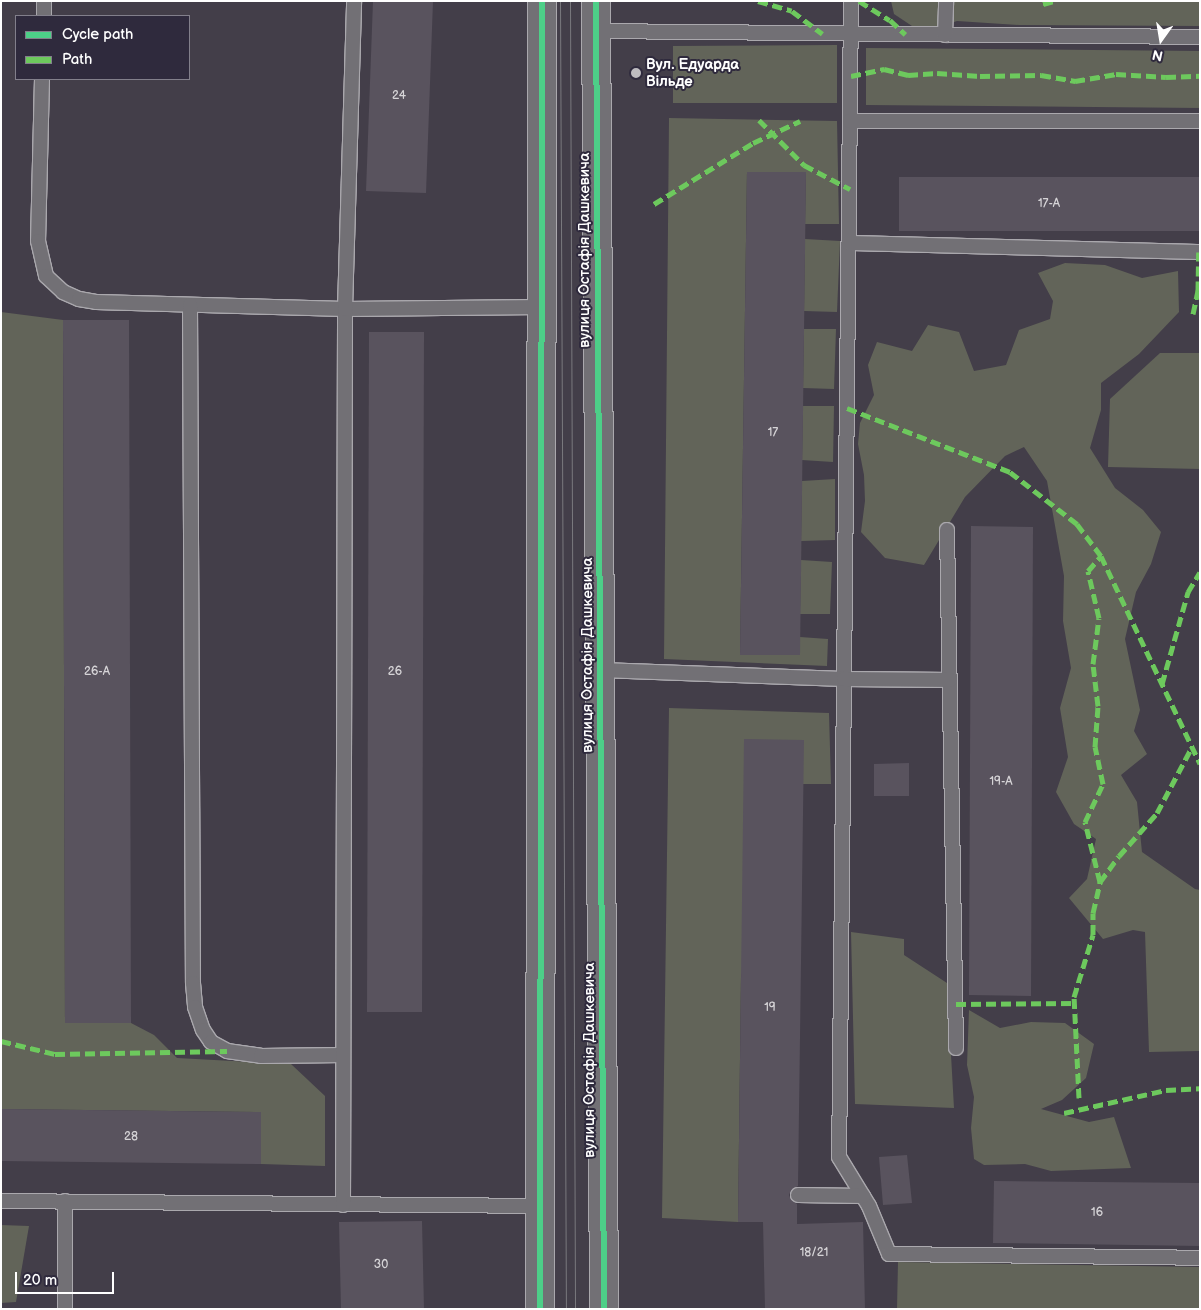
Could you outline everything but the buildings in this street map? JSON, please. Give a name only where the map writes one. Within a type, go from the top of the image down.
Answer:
[{"type":"street","points":[[540,1309],[542,1]]},
{"type":"street","name":"вулиця Остафія Дашкевича","points":[[596,1],[604,1309]]},
{"type":"lane","points":[[44,1],[44,15]]},
{"type":"lane","points":[[343,1205],[345,309],[354,1]]},
{"type":"lane","points":[[851,1],[839,1157],[863,1196],[889,1254],[1200,1258]]},
{"type":"lane","points":[[945,35],[946,1]]},
{"type":"lane","points":[[596,30],[1200,37]]},
{"type":"lane","points":[[42,80],[38,241],[46,276],[55,286],[79,299],[96,302],[345,309],[541,307]]},
{"type":"lane","points":[[850,122],[1200,121]]},
{"type":"lane","points":[[849,243],[1200,252]]},
{"type":"lane","points":[[190,305],[193,973],[195,1007],[203,1030],[211,1042],[227,1051],[261,1056],[343,1055]]},
{"type":"lane","points":[[947,530],[956,1048]]},
{"type":"lane","points":[[601,670],[844,679],[950,680]]},
{"type":"lane","points":[[798,1195],[863,1196]]},
{"type":"lane","points":[[1,1201],[541,1206]]},
{"type":"lane","points":[[65,1201],[65,1309]]},
{"type":"shaded area","points":[[891,1],[1200,1],[1200,9],[1199,26],[1019,25],[957,21],[937,28],[915,28],[894,14]]},
{"type":"shaded area","points":[[837,45],[837,103],[673,103],[673,46]]},
{"type":"shaded area","points":[[866,48],[1200,51],[1200,108],[866,105]]},
{"type":"shaded area","points":[[669,118],[837,121],[839,224],[805,224],[806,172],[747,172],[740,654],[799,655],[800,637],[828,639],[827,666],[664,659]]},
{"type":"shaded area","points":[[805,239],[840,241],[837,312],[804,311]]},
{"type":"shaded area","points":[[1065,263],[1105,265],[1142,278],[1178,271],[1179,312],[1139,354],[1101,383],[1101,410],[1090,448],[1115,488],[1143,510],[1161,532],[1151,564],[1136,592],[1125,639],[1140,710],[1134,731],[1147,754],[1121,775],[1137,802],[1142,852],[1195,889],[1200,890],[1200,1051],[1149,1052],[1145,932],[1133,930],[1103,939],[1069,898],[1087,879],[1096,839],[1074,824],[1056,792],[1068,757],[1060,708],[1071,668],[1063,621],[1064,576],[1047,481],[1024,447],[1005,456],[965,497],[924,565],[885,558],[861,532],[865,501],[864,475],[858,444],[860,423],[874,395],[868,365],[877,342],[912,351],[928,325],[959,332],[974,371],[1006,365],[1019,330],[1050,319],[1053,301],[1038,273]]},
{"type":"shaded area","points":[[1,312],[63,320],[65,1023],[131,1023],[154,1035],[177,1058],[291,1064],[325,1096],[325,1166],[261,1164],[261,1112],[1,1109]]},
{"type":"shaded area","points":[[804,329],[836,329],[834,389],[803,388]]},
{"type":"shaded area","points":[[1160,353],[1200,353],[1200,469],[1108,467],[1110,399]]},
{"type":"shaded area","points":[[803,406],[834,406],[833,462],[802,460]]},
{"type":"shaded area","points":[[835,479],[835,540],[801,541],[802,481]]},
{"type":"shaded area","points":[[801,560],[832,562],[830,614],[800,614]]},
{"type":"shaded area","points":[[669,708],[829,713],[831,784],[803,784],[741,976],[738,1222],[662,1218]]},
{"type":"shaded area","points":[[851,932],[904,939],[904,955],[947,983],[954,1108],[855,1104]]},
{"type":"shaded area","points":[[969,1010],[1000,1028],[1031,1022],[1065,1023],[1094,1044],[1086,1078],[1062,1100],[1041,1109],[1089,1122],[1114,1117],[1131,1168],[1051,1171],[1025,1164],[984,1165],[974,1159],[971,1128],[974,1097],[967,1065]]},
{"type":"shaded area","points":[[1,1225],[29,1226],[16,1302],[1,1303]]},
{"type":"shaded area","points":[[898,1262],[1200,1267],[1200,1308],[897,1309]]},
{"type":"tram line","points":[[560,1],[566,1309]]},
{"type":"tram line","points":[[570,1],[575,1309]]},
{"type":"marked path","points":[[758,1],[792,11],[822,34]]},
{"type":"marked path","points":[[859,1],[890,20],[905,34]]},
{"type":"marked path","points":[[1043,4],[1054,1]]},
{"type":"marked path","points":[[851,76],[884,69],[908,75],[937,73],[980,76],[1041,75],[1075,81],[1116,74],[1166,77],[1200,76]]},
{"type":"marked path","points":[[759,120],[804,165],[850,189]]},
{"type":"marked path","points":[[654,204],[753,143],[800,121]]},
{"type":"marked path","points":[[1193,314],[1198,291],[1199,252]]},
{"type":"marked path","points":[[847,408],[1010,472],[1077,524],[1101,556],[1200,764]]},
{"type":"marked path","points":[[1079,1098],[1074,997],[1093,935],[1093,913],[1100,882],[1085,822],[1103,784],[1095,747],[1098,706],[1093,664],[1099,618],[1088,571],[1101,556]]},
{"type":"marked path","points":[[1162,684],[1188,592],[1200,572]]},
{"type":"marked path","points":[[1100,882],[1119,856],[1157,813],[1192,747]]},
{"type":"marked path","points":[[956,1004],[1075,1003]]},
{"type":"marked path","points":[[1,1041],[55,1054],[227,1051]]},
{"type":"marked path","points":[[1064,1113],[1166,1090],[1200,1088]]},
{"type":"cycle path","points":[[540,1309],[542,1]]},
{"type":"cycle path","points":[[596,1],[604,1309]]},
{"type":"place","name":"Вул. Едуарда Вільде","points":[[636,73]]}]
